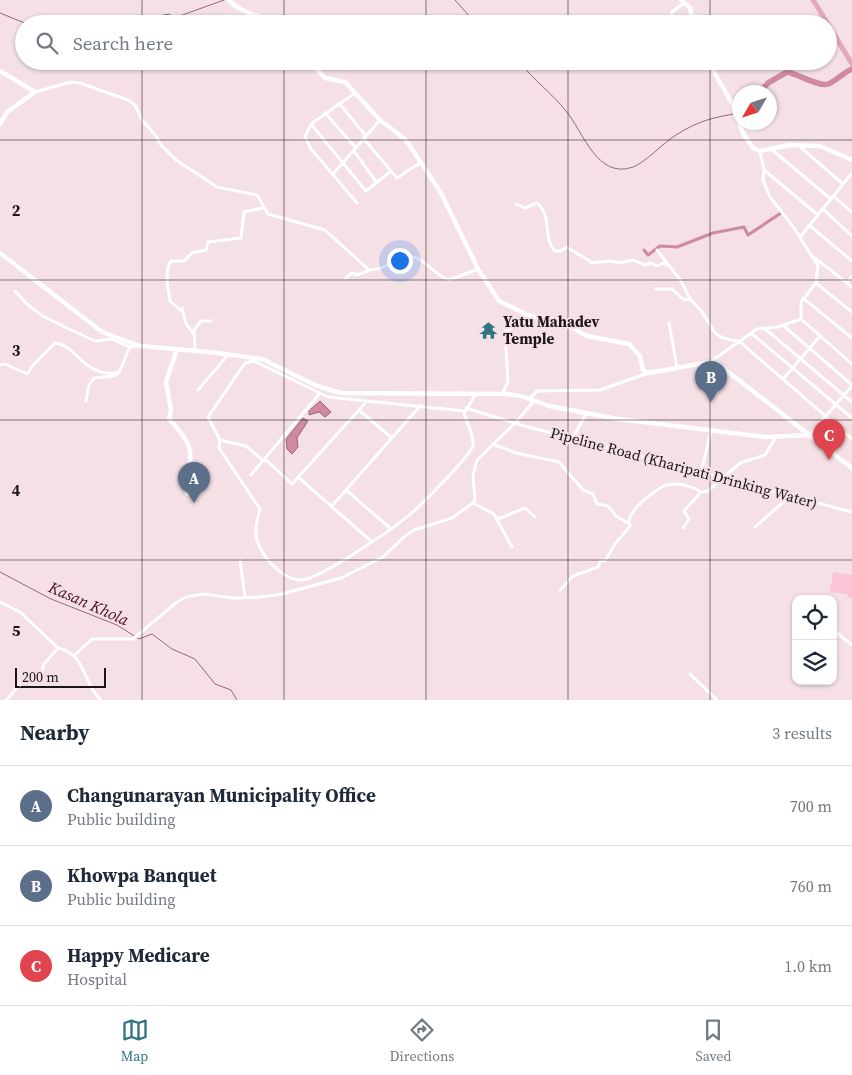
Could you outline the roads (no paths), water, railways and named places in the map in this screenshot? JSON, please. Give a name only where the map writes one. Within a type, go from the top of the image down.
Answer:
[{"type":"main road","points":[[813,0],[822,15]]},
{"type":"main road","points":[[230,1],[254,15]]},
{"type":"main road","points":[[682,1],[690,9],[691,15]]},
{"type":"main road","points":[[837,39],[851,63]]},
{"type":"main road","points":[[0,70],[35,92],[7,112],[0,124]]},
{"type":"main road","points":[[317,70],[323,77],[344,81],[380,120],[406,140],[441,193],[478,269],[499,301],[530,316],[553,318],[587,336],[629,344],[640,356],[643,370],[648,374],[710,362],[724,368],[852,468]]},
{"type":"main road","points":[[713,70],[732,104]]},
{"type":"main road","points":[[743,130],[748,142],[760,151],[797,145],[828,148],[852,160]]},
{"type":"main road","points":[[0,253],[83,315],[95,327],[140,346],[195,350],[262,359],[315,386],[340,393],[502,394],[586,414],[776,437],[792,434],[809,435]]},
{"type":"main road","points":[[177,349],[166,382],[171,410],[169,419],[186,437],[191,464],[184,479],[187,494]]},
{"type":"street","points":[[671,15],[682,1]]},
{"type":"street","points":[[35,92],[71,82],[80,83],[128,100],[135,105],[143,122],[176,160],[217,187],[257,194],[268,214],[326,230],[338,243],[351,252],[361,264],[371,270]]},
{"type":"street","points":[[355,93],[311,124],[307,130],[305,140],[357,203]]},
{"type":"street","points":[[339,103],[394,177],[400,177],[421,162]]},
{"type":"street","points":[[326,113],[355,149],[377,183]]},
{"type":"street","points":[[334,173],[380,120]]},
{"type":"street","points":[[311,124],[344,161],[366,190],[390,172]]},
{"type":"street","points":[[797,145],[843,184]]},
{"type":"street","points":[[771,149],[852,212]]},
{"type":"street","points":[[760,151],[764,170],[763,180],[770,197],[815,258],[818,266],[816,283],[801,302],[801,319],[852,364]]},
{"type":"street","points":[[764,170],[818,215]]},
{"type":"street","points":[[800,237],[852,173]]},
{"type":"street","points":[[516,204],[525,208],[537,203],[540,206],[546,214],[551,246],[555,251],[561,251],[566,247],[590,260],[590,263],[611,261],[619,263],[633,260],[645,265],[651,263],[657,266],[666,263]]},
{"type":"street","points":[[195,350],[193,333],[186,324],[182,308],[180,310],[170,300],[167,276],[168,265],[171,261],[184,261],[192,253],[206,250],[208,242],[240,238],[244,212],[263,208]]},
{"type":"street","points":[[823,209],[852,236]]},
{"type":"street","points":[[809,225],[852,261]]},
{"type":"street","points":[[657,250],[690,294],[690,299],[716,334],[739,341],[852,439]]},
{"type":"street","points":[[346,278],[352,273],[357,274],[371,270],[411,256],[419,259],[449,280],[478,269]]},
{"type":"street","points":[[815,258],[852,286]]},
{"type":"street","points":[[847,282],[852,276]]},
{"type":"street","points":[[816,283],[852,312]]},
{"type":"street","points":[[656,288],[672,289],[684,300],[690,299]]},
{"type":"street","points":[[15,290],[27,304],[41,315],[95,341],[112,339],[130,347],[140,346]]},
{"type":"street","points":[[803,298],[852,338]]},
{"type":"street","points":[[502,394],[508,382],[504,332],[530,316]]},
{"type":"street","points":[[710,362],[750,333],[764,328],[784,326],[801,319]]},
{"type":"street","points":[[193,333],[201,321],[211,321]]},
{"type":"street","points":[[669,324],[677,369]]},
{"type":"street","points":[[784,326],[852,386],[809,435]]},
{"type":"street","points":[[764,328],[852,402]]},
{"type":"street","points":[[750,333],[852,418]]},
{"type":"street","points":[[783,379],[820,336]]},
{"type":"street","points":[[0,365],[5,364],[27,374],[55,343],[66,346],[89,368],[108,373],[120,370]]},
{"type":"street","points":[[86,401],[89,385],[94,378],[114,376],[120,370],[130,347]]},
{"type":"street","points":[[198,390],[228,354]]},
{"type":"street","name":"Pipeline Road (Kharipati Drinking Water)","points":[[220,440],[208,416],[244,363],[254,361],[328,397],[465,409],[721,479],[852,512]]},
{"type":"street","points":[[474,503],[472,481],[477,460],[516,422],[537,391],[600,390],[648,374]]},
{"type":"street","points":[[251,475],[320,393]]},
{"type":"street","points":[[367,401],[360,411],[292,484],[246,446],[220,440],[219,448],[260,509],[254,529],[259,548],[272,566],[287,576],[301,580],[316,575],[413,512],[472,448],[473,442],[465,409],[476,394]]},
{"type":"street","points":[[331,507],[421,405]]},
{"type":"street","points":[[360,411],[392,438]]},
{"type":"street","points":[[572,439],[586,414]]},
{"type":"street","points":[[702,473],[710,430]]},
{"type":"street","points":[[560,590],[573,576],[594,569],[600,561],[605,561],[615,544],[630,526],[628,523],[644,499],[664,486],[689,485],[701,492],[708,491],[745,460],[765,455],[776,437]]},
{"type":"street","points":[[494,445],[516,453],[559,462],[583,490],[593,494],[597,504],[608,506],[616,516],[628,523]]},
{"type":"street","points":[[298,478],[371,541]]},
{"type":"street","points":[[346,490],[390,528]]},
{"type":"street","points":[[683,528],[689,519],[684,511],[701,492]]},
{"type":"street","points":[[755,526],[790,497]]},
{"type":"street","points":[[474,503],[494,514],[512,547]]},
{"type":"street","points":[[74,656],[92,639],[133,639],[177,602],[186,597],[204,594],[244,597],[282,594],[341,578],[383,557],[414,530],[452,518],[474,503]]},
{"type":"street","points":[[498,519],[525,508],[536,517]]},
{"type":"street","points":[[240,560],[244,597]]},
{"type":"street","points":[[0,602],[20,612],[58,648],[65,649],[74,656],[84,668],[86,678],[94,695],[101,700]]},
{"type":"street","points":[[837,633],[852,645]]},
{"type":"street","points":[[7,700],[21,682],[41,676],[44,664],[58,648]]},
{"type":"street","points":[[690,674],[717,700]]},
{"type":"street","points":[[92,700],[94,695]]},
{"type":"waterway","points":[[182,15],[224,0]]},
{"type":"waterway","points":[[455,0],[468,15]]},
{"type":"waterway","points":[[0,13],[15,19]]},
{"type":"waterway","points":[[164,15],[170,15]]},
{"type":"waterway","points":[[766,85],[787,72],[814,82],[828,84],[852,69]]},
{"type":"waterway","points":[[527,70],[555,98],[566,111],[592,151],[610,167],[620,169],[638,165],[671,138],[684,130],[714,118],[732,115]]},
{"type":"waterway","points":[[644,250],[648,255],[660,246],[677,247],[713,233],[744,227],[748,235],[781,213]]},
{"type":"waterway","name":"Kasan Khola","points":[[0,572],[51,599],[117,625],[139,639],[152,634],[172,649],[195,659],[215,684],[231,690],[237,700]]},
{"type":"place","name":"Yatu Mahadev Temple","points":[[489,331]]},
{"type":"place","name":"Khowpa Banquet","points":[[711,402]]},
{"type":"place","name":"Happy Medicare","points":[[829,460]]},
{"type":"place","name":"Changunarayan Municipality Office","points":[[194,503]]}]
